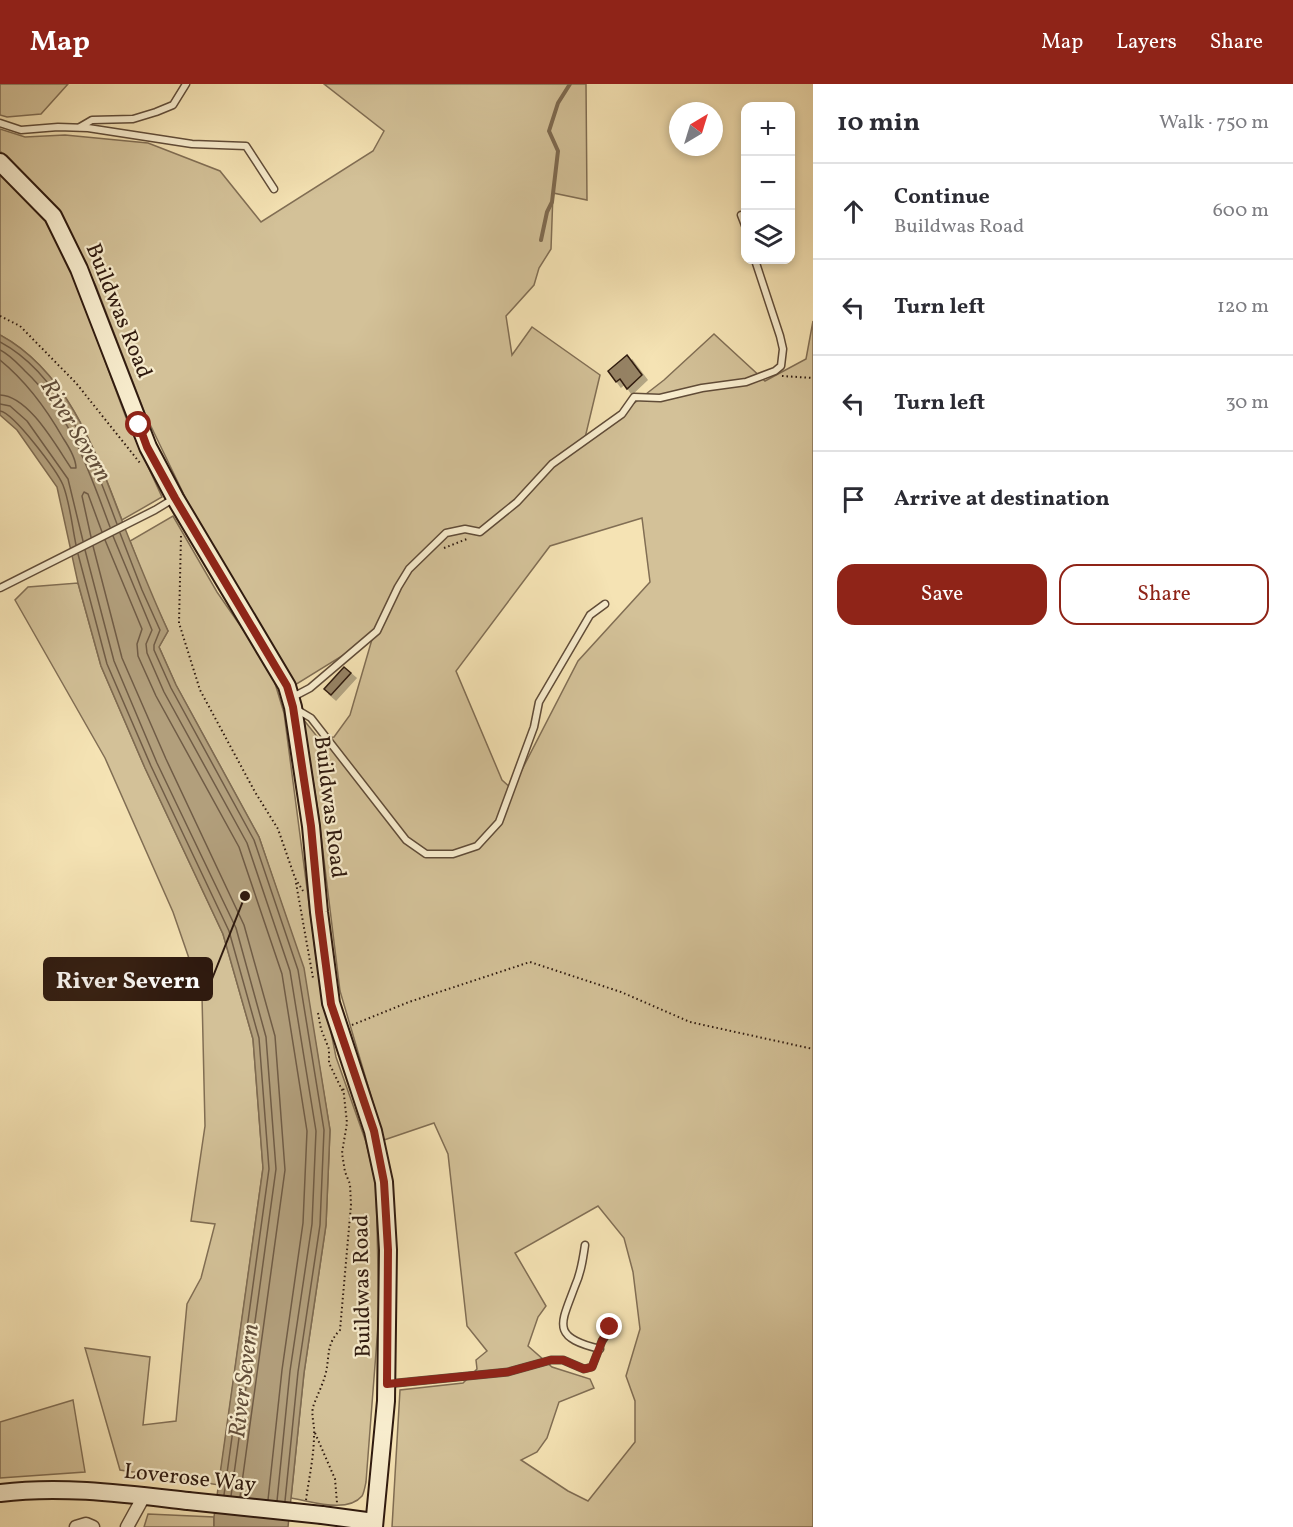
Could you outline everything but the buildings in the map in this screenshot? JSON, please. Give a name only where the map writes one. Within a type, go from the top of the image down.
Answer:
[{"type":"street","name":"Buildwas Road","points":[[0,162],[53,216],[64,236],[79,269],[147,447],[287,686],[292,703],[311,826],[331,1004],[374,1131],[384,1182],[388,1250],[387,1384],[374,1525]]},
{"type":"street","name":"Loverose Way","points":[[0,1493],[22,1490],[144,1496],[329,1516],[374,1525]]},
{"type":"street","points":[[127,1527],[144,1496]]},
{"type":"street","points":[[76,1527],[86,1524],[93,1527]]},
{"type":"lane","points":[[80,127],[92,120],[133,119],[156,112],[173,105],[186,84]]},
{"type":"lane","points":[[0,123],[21,130],[80,127],[192,144],[246,146],[274,189]]},
{"type":"lane","points":[[605,604],[590,615],[539,702],[534,727],[499,822],[477,846],[453,854],[426,854],[406,840],[311,718],[292,703],[377,631],[409,569],[446,533],[465,529],[480,532],[517,502],[552,464],[622,414],[634,397],[660,398],[702,388],[746,382],[782,366],[783,349],[780,336],[756,264]]},
{"type":"lane","points":[[0,588],[175,498]]},
{"type":"lane","points":[[585,1245],[580,1274],[563,1314],[562,1324],[565,1333],[574,1341],[600,1349]]},
{"type":"lane","points":[[387,1384],[508,1372],[551,1360],[563,1360],[578,1368],[588,1369],[592,1367],[610,1327]]},
{"type":"path","points":[[0,316],[20,327],[76,383],[140,464]]},
{"type":"path","points":[[777,376],[813,378]]},
{"type":"path","points":[[190,523],[182,528],[179,544],[179,623],[200,690],[255,792],[278,829],[295,878],[311,907],[319,912]]},
{"type":"path","points":[[441,549],[474,537]]},
{"type":"path","points":[[340,1030],[409,1002],[530,962],[621,992],[690,1022],[813,1048]]},
{"type":"path","points":[[329,1516],[335,1479],[315,1433],[312,1420],[313,1407],[321,1390],[326,1370],[328,1349],[332,1339],[340,1330],[351,1205],[351,1184],[345,1172],[342,1153],[347,1123],[343,1084]]},
{"type":"path","points":[[306,1503],[315,1433]]},
{"type":"shaded area","points":[[0,84],[68,84],[41,114],[7,117],[0,115]]},
{"type":"shaded area","points":[[324,84],[586,84],[587,200],[553,193],[551,249],[539,268],[534,285],[506,316],[512,355],[532,327],[600,375],[584,442],[664,380],[714,334],[765,381],[806,359],[813,321],[813,1527],[392,1527],[400,1390],[463,1383],[477,1369],[476,1360],[487,1351],[467,1326],[448,1154],[434,1123],[384,1140],[340,991],[318,811],[303,719],[319,739],[334,737],[350,715],[375,629],[342,656],[295,685],[187,501],[146,416],[96,286],[59,210],[0,151],[0,129],[25,137],[65,135],[148,143],[220,171],[261,222],[373,151],[384,131]],"holes":[[[642,518],[650,582],[578,661],[512,789],[502,780],[456,671],[550,546]],[[598,1206],[624,1238],[633,1272],[640,1329],[626,1376],[635,1401],[635,1442],[588,1501],[568,1491],[521,1460],[537,1452],[547,1438],[559,1402],[594,1388],[590,1379],[552,1367],[528,1346],[538,1317],[546,1306],[515,1253]]]},
{"type":"shaded area","points":[[0,174],[13,183],[48,223],[66,256],[128,423],[162,497],[122,520],[90,441],[62,392],[24,351],[0,335]]},
{"type":"shaded area","points":[[173,516],[217,592],[264,660],[274,680],[284,713],[316,957],[336,1057],[366,1142],[376,1185],[379,1313],[366,1482],[362,1496],[347,1504],[328,1505],[291,1498],[304,1373],[326,1225],[330,1130],[303,968],[259,837],[176,685],[159,647],[168,631],[130,541]]},
{"type":"shaded area","points":[[78,583],[101,666],[145,768],[223,934],[253,1039],[263,1168],[219,1485],[120,1470],[85,1348],[150,1357],[143,1425],[176,1421],[187,1304],[201,1278],[215,1224],[191,1221],[205,1126],[202,996],[173,912],[105,758],[15,600],[28,587]]},
{"type":"shaded area","points":[[73,1400],[85,1472],[0,1478],[0,1422]]},
{"type":"shaded area","points":[[148,1514],[214,1517],[214,1527],[144,1527]]},
{"type":"water","points":[[0,335],[24,351],[45,371],[63,394],[91,445],[168,631],[159,647],[176,685],[259,837],[304,968],[330,1130],[326,1225],[304,1373],[288,1527],[214,1527],[263,1168],[253,1039],[223,934],[145,768],[101,666],[78,583],[57,487],[17,430],[0,415]]},
{"type":"waterway","points":[[541,240],[547,212],[552,202],[558,151],[549,131],[558,103],[570,84]]},
{"type":"place","name":"River Severn","points":[[245,896]]},
{"type":"route","points":[[139,425],[147,447],[175,498],[287,686],[293,707],[311,826],[331,1004],[374,1131],[384,1182],[388,1250],[387,1384],[508,1372],[551,1360],[563,1360],[578,1368],[588,1369],[592,1367],[610,1327]]}]
